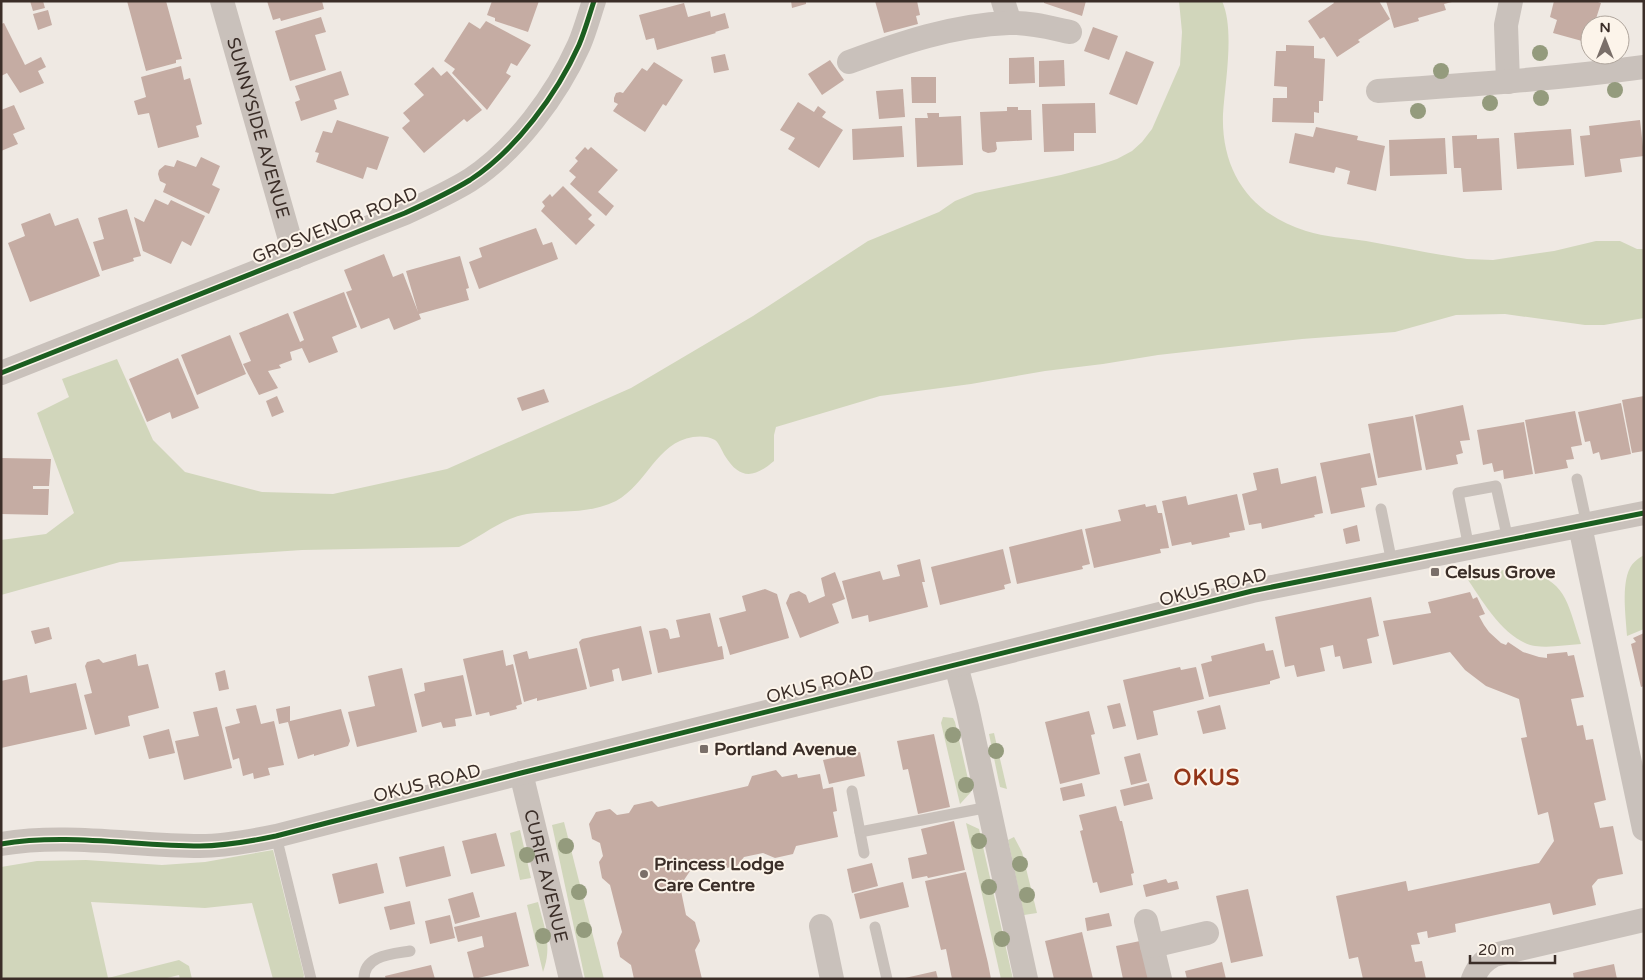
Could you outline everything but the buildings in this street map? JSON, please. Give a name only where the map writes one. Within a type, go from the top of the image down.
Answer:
[{"type":"street","name":"SUNNYSIDE AVENUE","points":[[222,1],[296,257]]},
{"type":"street","name":"GROSVENOR ROAD","points":[[1,373],[405,213],[471,179],[495,161],[521,134],[561,79],[580,43],[594,1]]},
{"type":"street","points":[[1508,82],[1506,25],[1511,1]]},
{"type":"street","points":[[849,62],[922,36],[974,26],[1006,9],[1070,32]]},
{"type":"street","points":[[1378,91],[1597,74],[1644,67]]},
{"type":"street","name":"OKUS ROAD","points":[[1,844],[54,839],[202,846],[239,843],[276,836],[521,773],[1260,590],[1644,513]]},
{"type":"street","points":[[1584,525],[1644,829]]},
{"type":"street","points":[[956,665],[967,707],[1026,979]]},
{"type":"street","name":"CURIE AVENUE","points":[[521,773],[571,979]]},
{"type":"street","points":[[1473,979],[1477,969],[1484,961],[1494,955],[1644,920]]},
{"type":"street","points":[[1146,921],[1160,979]]},
{"type":"street","points":[[821,926],[832,979]]},
{"type":"street","points":[[1152,946],[1207,933]]},
{"type":"lane","points":[[1577,479],[1584,525]]},
{"type":"lane","points":[[1469,548],[1458,493],[1496,486],[1508,540]]},
{"type":"lane","points":[[1381,508],[1392,563]]},
{"type":"lane","points":[[852,791],[864,853]]},
{"type":"lane","points":[[860,832],[989,807]]},
{"type":"lane","points":[[276,836],[311,979]]},
{"type":"lane","points":[[875,927],[887,979]]},
{"type":"lane","points":[[364,979],[368,964],[380,957],[410,951]]},
{"type":"green space","points":[[1179,1],[1222,1],[1226,13],[1229,41],[1223,114],[1227,154],[1243,188],[1255,202],[1270,214],[1313,233],[1467,259],[1493,260],[1554,251],[1596,241],[1620,241],[1637,249],[1644,249],[1644,318],[1604,325],[1585,325],[1505,314],[1456,315],[1395,332],[1302,339],[1158,355],[880,396],[776,427],[774,435],[774,461],[760,471],[748,474],[742,473],[731,464],[715,440],[701,436],[693,437],[680,441],[670,447],[627,493],[616,501],[583,510],[518,516],[509,519],[459,547],[302,550],[120,562],[1,595],[1,540],[46,534],[74,513],[37,413],[69,397],[62,379],[117,359],[153,440],[185,472],[262,492],[333,494],[447,469],[631,388],[753,316],[868,241],[939,212],[955,201],[975,193],[1099,165],[1117,159],[1132,151],[1152,129],[1180,65],[1182,32]]},
{"type":"green space","points":[[1644,555],[1644,629],[1627,636],[1625,601],[1627,575],[1632,564]]},
{"type":"green space","points":[[1509,569],[1528,572],[1542,577],[1560,590],[1571,612],[1581,644],[1552,647],[1535,646],[1524,643],[1504,628],[1487,608],[1466,577]]},
{"type":"green space","points":[[943,717],[953,718],[955,722],[971,792],[960,804],[941,723]]},
{"type":"green space","points":[[994,733],[1007,789],[1000,787],[989,734]]},
{"type":"green space","points":[[564,822],[604,979],[585,979],[552,825]]},
{"type":"green space","points":[[966,823],[979,829],[1013,979],[1001,979]]},
{"type":"green space","points":[[520,830],[531,878],[520,880],[510,833]]},
{"type":"green space","points":[[1014,837],[1022,852],[1037,913],[1024,915],[1008,840]]},
{"type":"green space","points":[[273,850],[304,975],[303,979],[273,979],[252,903],[205,908],[91,902],[108,978],[179,960],[189,966],[192,979],[180,979],[179,975],[163,979],[1,979],[1,867],[37,861],[86,860],[162,865],[205,862]]},
{"type":"green space","points":[[538,902],[545,928],[547,945],[546,963],[543,972],[527,905]]},
{"type":"cycle path","points":[[1,373],[405,213],[446,194],[470,180],[487,168],[534,120],[570,64],[579,45],[594,1]]},
{"type":"cycle path","points":[[1,844],[26,841],[76,840],[210,846],[267,838],[1252,591],[1644,513]]},
{"type":"place","name":"Celsus Grove","points":[[1435,572]]},
{"type":"place","name":"Portland Avenue","points":[[704,749]]},
{"type":"place","name":"Princess Lodge Care Centre","points":[[644,874]]},
{"type":"district","name":"OKUS","points":[[1207,777]]}]
